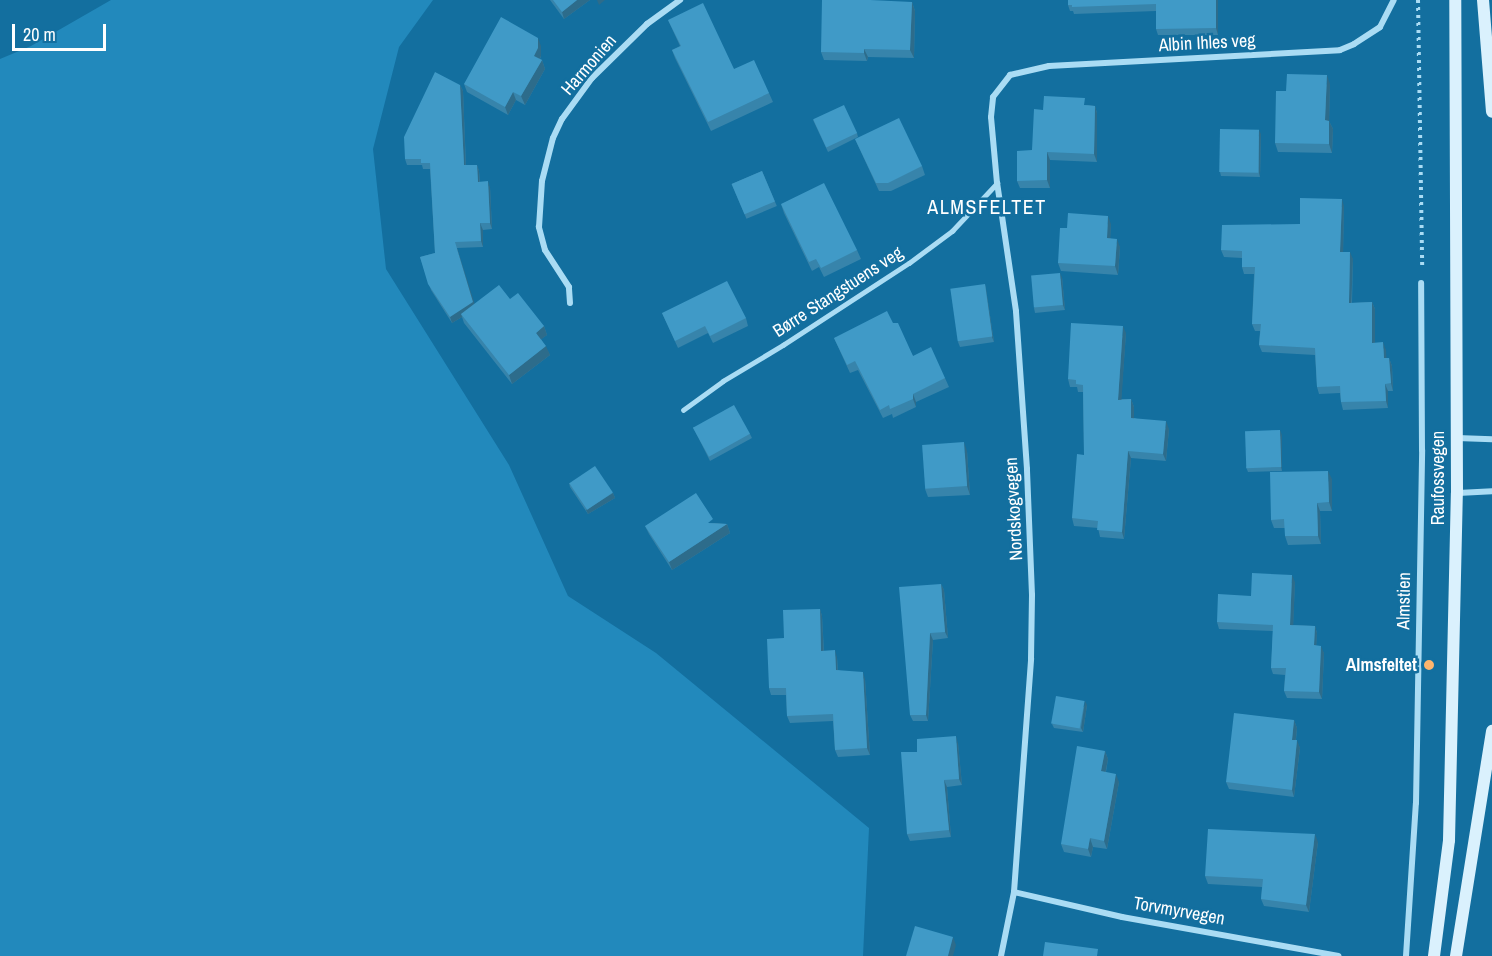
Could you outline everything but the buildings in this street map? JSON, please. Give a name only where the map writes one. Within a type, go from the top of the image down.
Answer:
[{"type":"main road","name":"Raufossvegen","points":[[1434,956],[1449,840],[1457,493],[1455,0]]},
{"type":"main road","points":[[1483,0],[1492,112]]},
{"type":"main road","points":[[1456,956],[1473,864],[1492,731]]},
{"type":"street","name":"Harmonien","points":[[570,303],[569,287],[545,250],[539,227],[542,181],[553,138],[562,119],[592,78],[647,24],[680,0]]},
{"type":"street","name":"Albin Ihles veg","points":[[1017,72],[1049,66],[1340,50],[1380,27],[1394,0]]},
{"type":"street","name":"Nordskogvegen","points":[[1001,956],[1014,892],[1031,659],[1032,595],[1028,469],[1016,311],[997,183],[991,117],[993,97],[1004,80],[1017,72]]},
{"type":"street","name":"Almstien","points":[[1406,956],[1416,803],[1422,450],[1421,283]]},
{"type":"street","points":[[1457,438],[1492,439]]},
{"type":"street","points":[[1457,493],[1492,491]]},
{"type":"street","name":"Torvmyrvegen","points":[[1014,892],[1122,917],[1339,956]]},
{"type":"lane","name":"Børre Stangstuens veg","points":[[683,410],[723,381],[909,263],[952,231],[997,183]]},
{"type":"path","points":[[1418,0],[1421,283]]},
{"type":"shaded area","points":[[111,0],[433,0],[399,47],[373,149],[386,269],[509,465],[568,596],[656,653],[869,828],[863,956],[0,956],[0,59],[31,46]]},
{"type":"place","name":"Almsfeltet","points":[[1429,665]]},
{"type":"district","name":"ALMSFELTET","points":[[987,206]]}]
